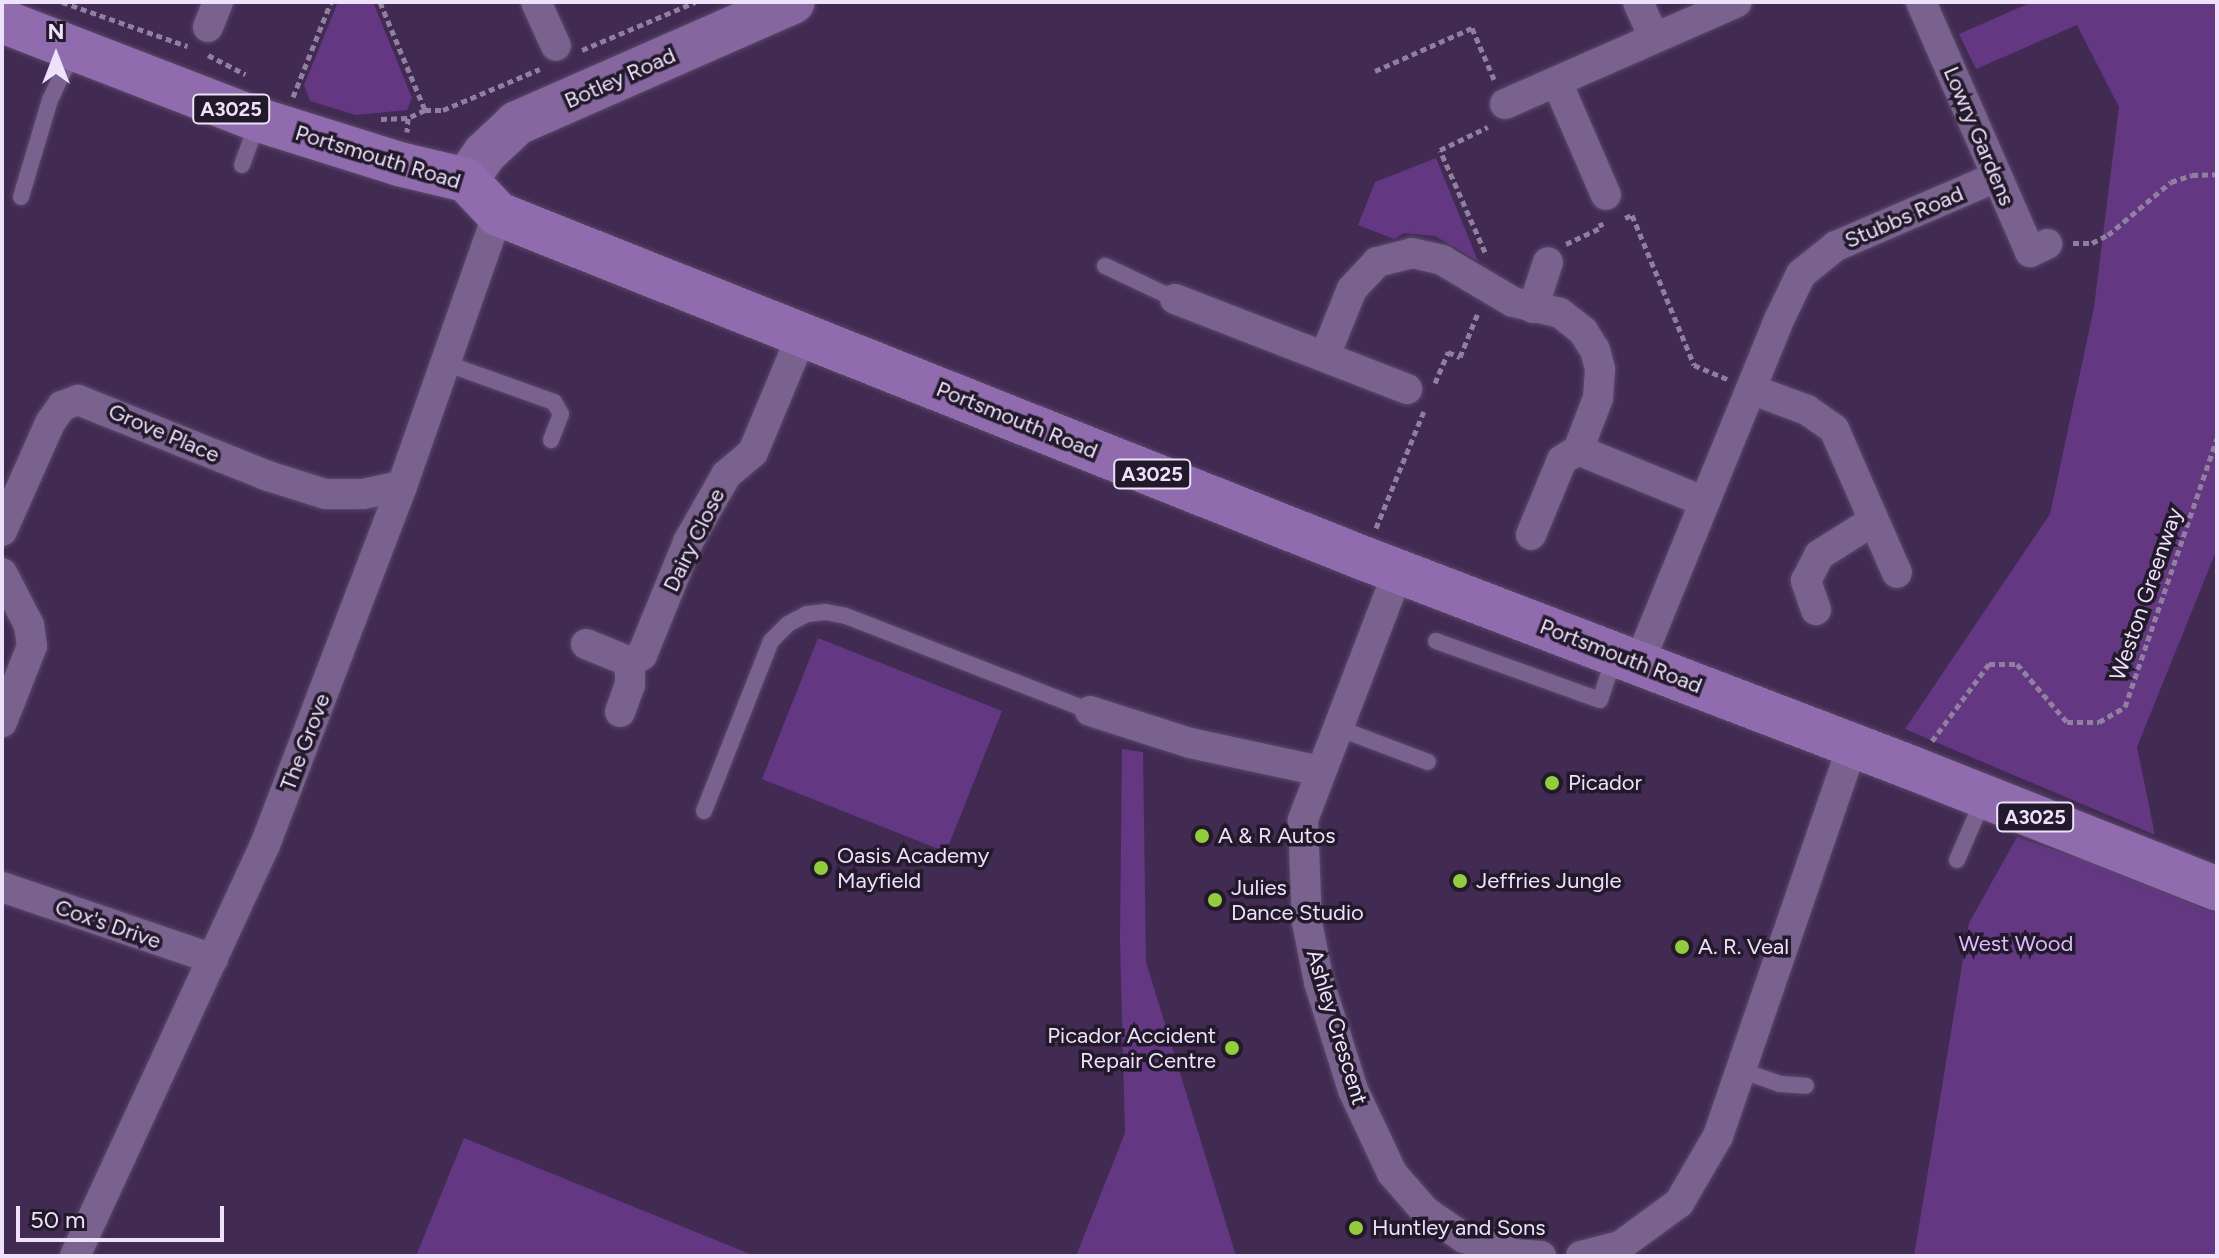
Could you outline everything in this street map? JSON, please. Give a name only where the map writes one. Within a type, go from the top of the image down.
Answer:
[{"type":"main road","name":"Botley Road","points":[[466,180],[484,154],[517,123],[793,2]]},
{"type":"main road","name":"Portsmouth Road","points":[[2,21],[75,48],[277,103],[399,164],[466,180],[498,214],[1381,565],[1912,768],[2217,889]]},
{"type":"street","points":[[536,2],[556,46]]},
{"type":"street","points":[[1638,2],[1654,38]]},
{"type":"street","points":[[1505,104],[1737,2]]},
{"type":"street","name":"Lowry Gardens","points":[[1921,2],[2030,252],[2047,244]]},
{"type":"street","points":[[1557,82],[1606,195]]},
{"type":"street","name":"Stubbs Road","points":[[1628,658],[1705,502],[1778,322],[1801,274],[1836,246],[1996,177]]},
{"type":"street","name":"The Grove","points":[[75,1256],[279,810],[402,486],[498,214]]},
{"type":"street","points":[[1325,356],[1352,289],[1377,262],[1412,253],[1442,260],[1513,302],[1560,313],[1583,331],[1595,350],[1600,369],[1598,398],[1578,450],[1562,460],[1531,535]]},
{"type":"street","points":[[1533,308],[1548,262]]},
{"type":"street","points":[[1175,299],[1407,389]]},
{"type":"street","name":"Dairy Close","points":[[620,712],[630,685],[630,662],[642,655],[688,542],[726,475],[753,452],[802,335]]},
{"type":"street","points":[[1753,390],[1807,410],[1834,429],[1897,573]]},
{"type":"street","name":"Grove Place","points":[[2,531],[50,423],[62,406],[78,400],[268,476],[325,494],[363,494],[402,486]]},
{"type":"street","points":[[1578,450],[1705,502]]},
{"type":"street","points":[[1816,610],[1806,581],[1819,555],[1873,521]]},
{"type":"street","name":"Ashley Crescent","points":[[1381,565],[1338,728],[1303,820],[1307,922],[1319,982],[1353,1090],[1392,1173],[1425,1211],[1464,1238],[1514,1254],[1541,1256]]},
{"type":"street","points":[[2,573],[29,625],[32,646],[2,722]]},
{"type":"street","points":[[586,644],[630,662]]},
{"type":"street","points":[[1090,711],[1190,743],[1321,771]]},
{"type":"street","points":[[1581,1256],[1620,1246],[1679,1203],[1718,1136],[1852,747]]},
{"type":"street","name":"Cox's Drive","points":[[2,887],[213,959]]},
{"type":"lane","points":[[21,197],[50,100],[75,48]]},
{"type":"lane","points":[[242,165],[277,103]]},
{"type":"lane","points":[[1105,266],[1175,299]]},
{"type":"lane","points":[[445,363],[554,402],[561,414],[551,440]]},
{"type":"lane","points":[[704,811],[771,641],[788,624],[807,614],[826,612],[846,616],[1090,711]]},
{"type":"lane","points":[[1436,641],[1600,700],[1628,658]]},
{"type":"lane","points":[[1338,728],[1428,762]]},
{"type":"lane","points":[[1957,860],[1984,796]]},
{"type":"lane","points":[[1740,1070],[1780,1084],[1806,1086]]},
{"type":"path","points":[[62,2],[199,50],[252,77]]},
{"type":"path","points":[[277,103],[331,2]]},
{"type":"path","points":[[369,120],[408,118],[425,110],[380,2]]},
{"type":"path","points":[[1375,71],[1472,28],[1511,116],[1440,150],[1495,275],[1460,357],[1448,352],[1381,565]]},
{"type":"path","points":[[277,103],[302,102]]},
{"type":"path","points":[[399,164],[408,118]]},
{"type":"path","points":[[2047,244],[2092,243],[2123,225],[2171,182],[2192,175],[2217,174]]},
{"type":"path","points":[[1602,227],[1594,208],[1606,195]]},
{"type":"path","points":[[1548,262],[1569,242],[1632,215],[1694,365],[1753,390]]},
{"type":"path","name":"Weston Greenway","points":[[1912,768],[1989,664],[2017,664],[2067,722],[2099,722],[2125,707],[2217,438]]},
{"type":"green space","points":[[338,2],[373,2],[412,98],[407,110],[356,115],[310,101],[304,85]]},
{"type":"green space","points":[[2032,2],[2217,2],[2217,549],[2137,747],[2155,835],[1905,729],[2050,514],[2094,307],[2119,107],[2077,25],[1976,69],[1959,34]]},
{"type":"green space","points":[[1436,158],[1478,261],[1435,236],[1404,233],[1394,239],[1358,225],[1375,182]]},
{"type":"green space","points":[[818,638],[1002,711],[946,852],[762,779]]},
{"type":"green space","points":[[1122,749],[1143,752],[1146,962],[1236,1256],[1076,1256],[1125,1133],[1120,941]]},
{"type":"green space","name":"West Wood","points":[[2017,837],[2087,861],[2217,914],[2217,1256],[1914,1256],[1969,923]]},
{"type":"green space","points":[[464,1138],[755,1256],[416,1256]]},
{"type":"place","name":"Picador","points":[[1552,783]]},
{"type":"place","name":"A & R Autos","points":[[1202,836]]},
{"type":"place","name":"Oasis Academy Mayfield","points":[[821,868]]},
{"type":"place","name":"Jeffries Jungle","points":[[1460,881]]},
{"type":"place","name":"Julies Dance Studio","points":[[1215,900]]},
{"type":"place","name":"A. R. Veal","points":[[1682,947]]},
{"type":"place","name":"Picador Accident Repair Centre","points":[[1232,1048]]},
{"type":"place","name":"Huntley and Sons","points":[[1356,1228]]}]
